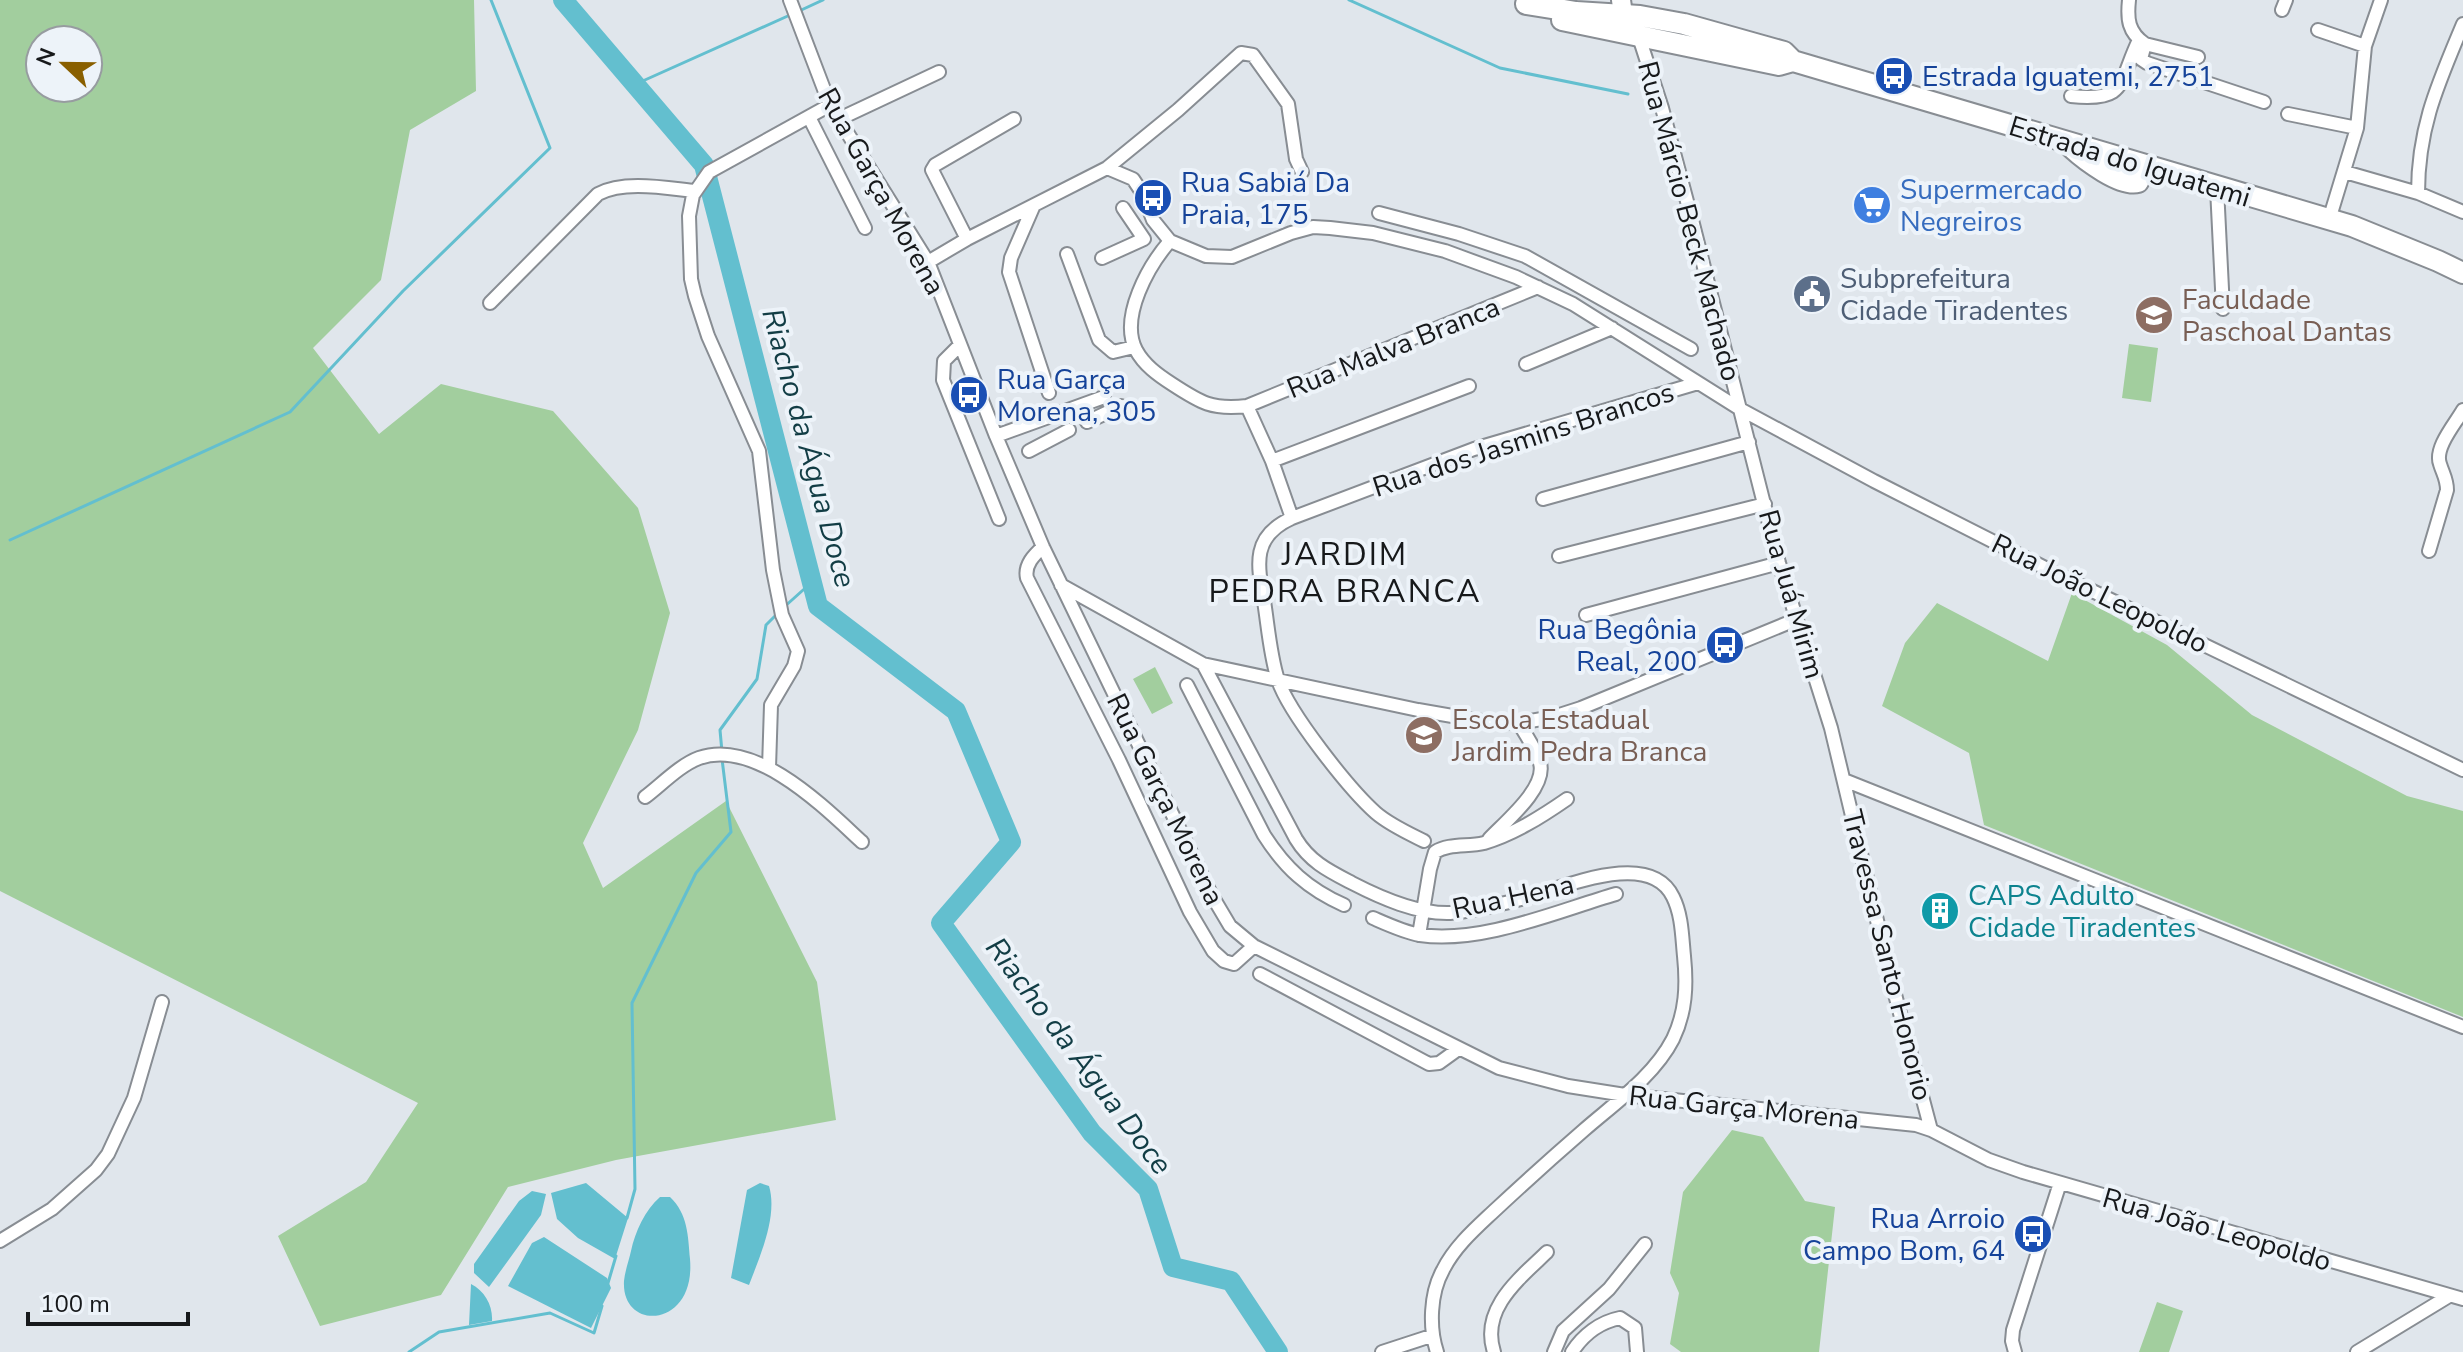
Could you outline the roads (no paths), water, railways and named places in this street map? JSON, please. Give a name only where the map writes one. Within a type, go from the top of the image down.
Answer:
[{"type":"main road","name":"Estrada do Iguatemi","points":[[1522,2],[1581,6],[1685,43],[1785,59]]},
{"type":"main road","name":"Estrada do Iguatemi","points":[[1522,2],[1569,23],[1618,18],[1642,22],[1668,21],[1785,59],[2329,220],[2412,250],[2463,273]]},
{"type":"street","name":"Rua Garça Morena","points":[[790,0],[830,105],[928,262],[1043,547],[1211,894],[1230,926],[1254,946],[1457,1050],[1531,1078],[1625,1095],[1900,1123],[1931,1130]]},
{"type":"street","points":[[2129,0],[2129,25],[2142,42],[2198,57]]},
{"type":"street","points":[[2329,220],[2357,128],[2365,46],[2381,0]]},
{"type":"street","name":"Rua Márcio Beck Machado","points":[[1618,18],[1662,108],[1740,409]]},
{"type":"street","points":[[2418,193],[2418,165],[2424,128],[2463,24]]},
{"type":"street","points":[[2318,30],[2365,46]]},
{"type":"street","points":[[2071,96],[2096,99],[2113,91],[2142,42]]},
{"type":"street","points":[[2142,42],[2141,59],[2147,63],[2264,102]]},
{"type":"street","points":[[928,262],[1107,168],[1241,53],[1253,55],[1288,104],[1296,159],[1302,172]]},
{"type":"street","points":[[839,119],[939,72]]},
{"type":"street","points":[[769,768],[771,705],[794,666],[798,651],[782,615],[773,570],[759,451],[708,336],[695,296],[691,279],[689,216],[695,191],[709,172],[830,105]]},
{"type":"street","points":[[2288,114],[2357,128]]},
{"type":"street","points":[[809,117],[865,228]]},
{"type":"street","points":[[967,239],[932,170],[935,165],[1014,119]]},
{"type":"street","points":[[1107,168],[1133,179],[1143,194],[1153,220],[1170,241],[1155,258],[1139,293],[1133,313],[1134,347],[1157,373],[1199,402],[1226,409],[1247,406],[1272,461],[1292,518]]},
{"type":"street","points":[[2345,172],[2418,193],[2463,212]]},
{"type":"street","points":[[2217,188],[2223,309]]},
{"type":"street","points":[[490,303],[598,194],[607,189],[695,191]]},
{"type":"street","points":[[1034,205],[1011,258],[1009,272],[1049,393]]},
{"type":"street","points":[[1123,208],[1155,258]]},
{"type":"street","points":[[1379,213],[1459,234],[1525,256],[1691,349]]},
{"type":"street","name":"Rua João Leopoldo","points":[[1170,241],[1206,256],[1224,258],[1313,227],[1351,230],[1445,251],[1516,277],[1612,328],[1740,409],[1874,481],[2053,572],[2463,770]]},
{"type":"street","points":[[1102,258],[1144,239]]},
{"type":"street","points":[[1067,254],[1099,340],[1113,352],[1134,347]]},
{"type":"street","points":[[1516,277],[1525,256]]},
{"type":"street","name":"Rua Malva Branca","points":[[1247,406],[1538,287]]},
{"type":"street","points":[[1526,364],[1612,328]]},
{"type":"street","points":[[960,345],[944,361],[943,380],[999,519]]},
{"type":"street","name":"Rua dos Jasmins Brancos","points":[[1278,680],[1259,566],[1265,537],[1276,525],[1474,449],[1698,383]]},
{"type":"street","points":[[1272,461],[1469,386]]},
{"type":"street","points":[[996,436],[1104,397]]},
{"type":"street","points":[[1090,402],[1092,420],[1121,406]]},
{"type":"street","name":"Rua Juá Mirim","points":[[1740,409],[1779,563],[1844,780]]},
{"type":"street","points":[[2429,551],[2447,490],[2439,454],[2463,410]]},
{"type":"street","points":[[1045,419],[1054,438]]},
{"type":"street","points":[[1029,451],[1069,430]]},
{"type":"street","points":[[1543,499],[1749,442]]},
{"type":"street","points":[[1559,556],[1765,504]]},
{"type":"street","points":[[1043,547],[1027,567],[1027,578],[1119,760],[1205,941],[1224,961],[1234,964],[1254,946]]},
{"type":"street","points":[[1586,615],[1779,563]]},
{"type":"street","points":[[1061,585],[1203,664],[1418,710],[1481,721],[1519,723],[1581,708],[1795,620]]},
{"type":"street","name":"Rua Hena","points":[[1203,664],[1296,839],[1316,863],[1374,894],[1423,910],[1446,913],[1522,899],[1598,876],[1624,873],[1648,877],[1666,886],[1680,917],[1687,983],[1683,1010],[1673,1038],[1661,1058],[1625,1095],[1540,1169],[1471,1233],[1451,1256],[1437,1283],[1431,1336]]},
{"type":"street","points":[[1278,680],[1317,744],[1363,798],[1391,824],[1424,841]]},
{"type":"street","points":[[1187,685],[1264,835],[1289,870],[1323,896],[1344,905]]},
{"type":"street","points":[[1485,843],[1539,781],[1539,760],[1519,723]]},
{"type":"street","points":[[645,797],[698,758],[724,755],[769,768],[823,806],[862,842]]},
{"type":"street","points":[[1243,792],[1263,780]]},
{"type":"street","points":[[1844,780],[2463,1027]]},
{"type":"street","name":"Travessa Santo Honorio","points":[[1844,780],[1931,1130]]},
{"type":"street","points":[[1419,935],[1433,857],[1445,847],[1485,843],[1535,821],[1567,799]]},
{"type":"street","points":[[1373,918],[1419,935],[1476,934],[1616,894]]},
{"type":"street","points":[[1260,974],[1429,1064],[1439,1063],[1457,1050]]},
{"type":"street","points":[[0,1241],[52,1209],[96,1170],[108,1154],[134,1098],[162,1002]]},
{"type":"street","name":"Rua João Leopoldo","points":[[1931,1130],[1989,1160],[2060,1183],[2463,1299]]},
{"type":"street","points":[[2015,1352],[2013,1330],[2060,1183]]},
{"type":"street","points":[[1554,1352],[1563,1331],[1609,1289],[1645,1244]]},
{"type":"street","points":[[1494,1352],[1490,1337],[1498,1306],[1515,1283],[1547,1252]]},
{"type":"street","points":[[2357,1352],[2449,1296]]},
{"type":"street","points":[[1572,1352],[1586,1335],[1608,1321],[1620,1318],[1635,1328],[1637,1352]]},
{"type":"street","points":[[1382,1352],[1431,1336],[1437,1352]]},
{"type":"water","points":[[586,1183],[628,1218],[615,1259],[578,1238],[557,1219],[551,1193]]},
{"type":"water","points":[[760,1183],[769,1186],[770,1223],[749,1285],[731,1278],[747,1190]]},
{"type":"water","points":[[532,1191],[546,1194],[541,1215],[489,1287],[474,1273],[474,1264],[519,1201]]},
{"type":"water","points":[[660,1197],[670,1197],[684,1218],[690,1259],[689,1282],[682,1299],[671,1310],[658,1315],[645,1315],[634,1309],[626,1298],[624,1281],[638,1229]]},
{"type":"water","points":[[544,1237],[607,1278],[611,1288],[591,1328],[508,1286],[532,1243]]},
{"type":"water","points":[[471,1284],[487,1300],[492,1321],[469,1325]]},
{"type":"waterway","points":[[10,540],[290,412],[403,291],[550,148],[491,0]]},
{"type":"waterway","name":"Riacho da Água Doce","points":[[563,0],[704,165],[818,606],[956,711],[1011,842],[941,923],[1092,1133],[1148,1189],[1173,1267],[1231,1281],[1278,1352]]},
{"type":"waterway","points":[[797,12],[823,0]]},
{"type":"waterway","points":[[1349,0],[1500,68],[1628,94]]},
{"type":"waterway","points":[[636,84],[790,15]]},
{"type":"waterway","points":[[783,608],[812,582]]},
{"type":"waterway","points":[[722,752],[720,730],[757,679],[766,625],[778,613]]},
{"type":"waterway","points":[[627,1218],[635,1189],[632,1003],[696,873],[731,832],[722,759]]},
{"type":"waterway","points":[[608,1283],[616,1256]]},
{"type":"waterway","points":[[409,1352],[439,1332],[550,1313],[594,1333],[602,1306]]},
{"type":"place","name":"Estrada Iguatemi, 2751","points":[[1894,76]]},
{"type":"place","name":"Rua Sabiá Da Praia, 175","points":[[1153,198]]},
{"type":"place","name":"Supermercado Negreiros","points":[[1872,205]]},
{"type":"place","name":"Subprefeitura Cidade Tiradentes","points":[[1812,294]]},
{"type":"place","name":"Faculdade Paschoal Dantas","points":[[2154,315]]},
{"type":"place","name":"Rua Garça Morena, 305","points":[[969,395]]},
{"type":"place","name":"Rua Begônia Real, 200","points":[[1725,645]]},
{"type":"place","name":"Escola Estadual Jardim Pedra Branca","points":[[1424,735]]},
{"type":"place","name":"CAPS Adulto Cidade Tiradentes","points":[[1940,911]]},
{"type":"place","name":"Rua Arroio Campo Bom, 64","points":[[2033,1234]]},
{"type":"district","name":"JARDIM PEDRA BRANCA","points":[[1345,572]]}]
